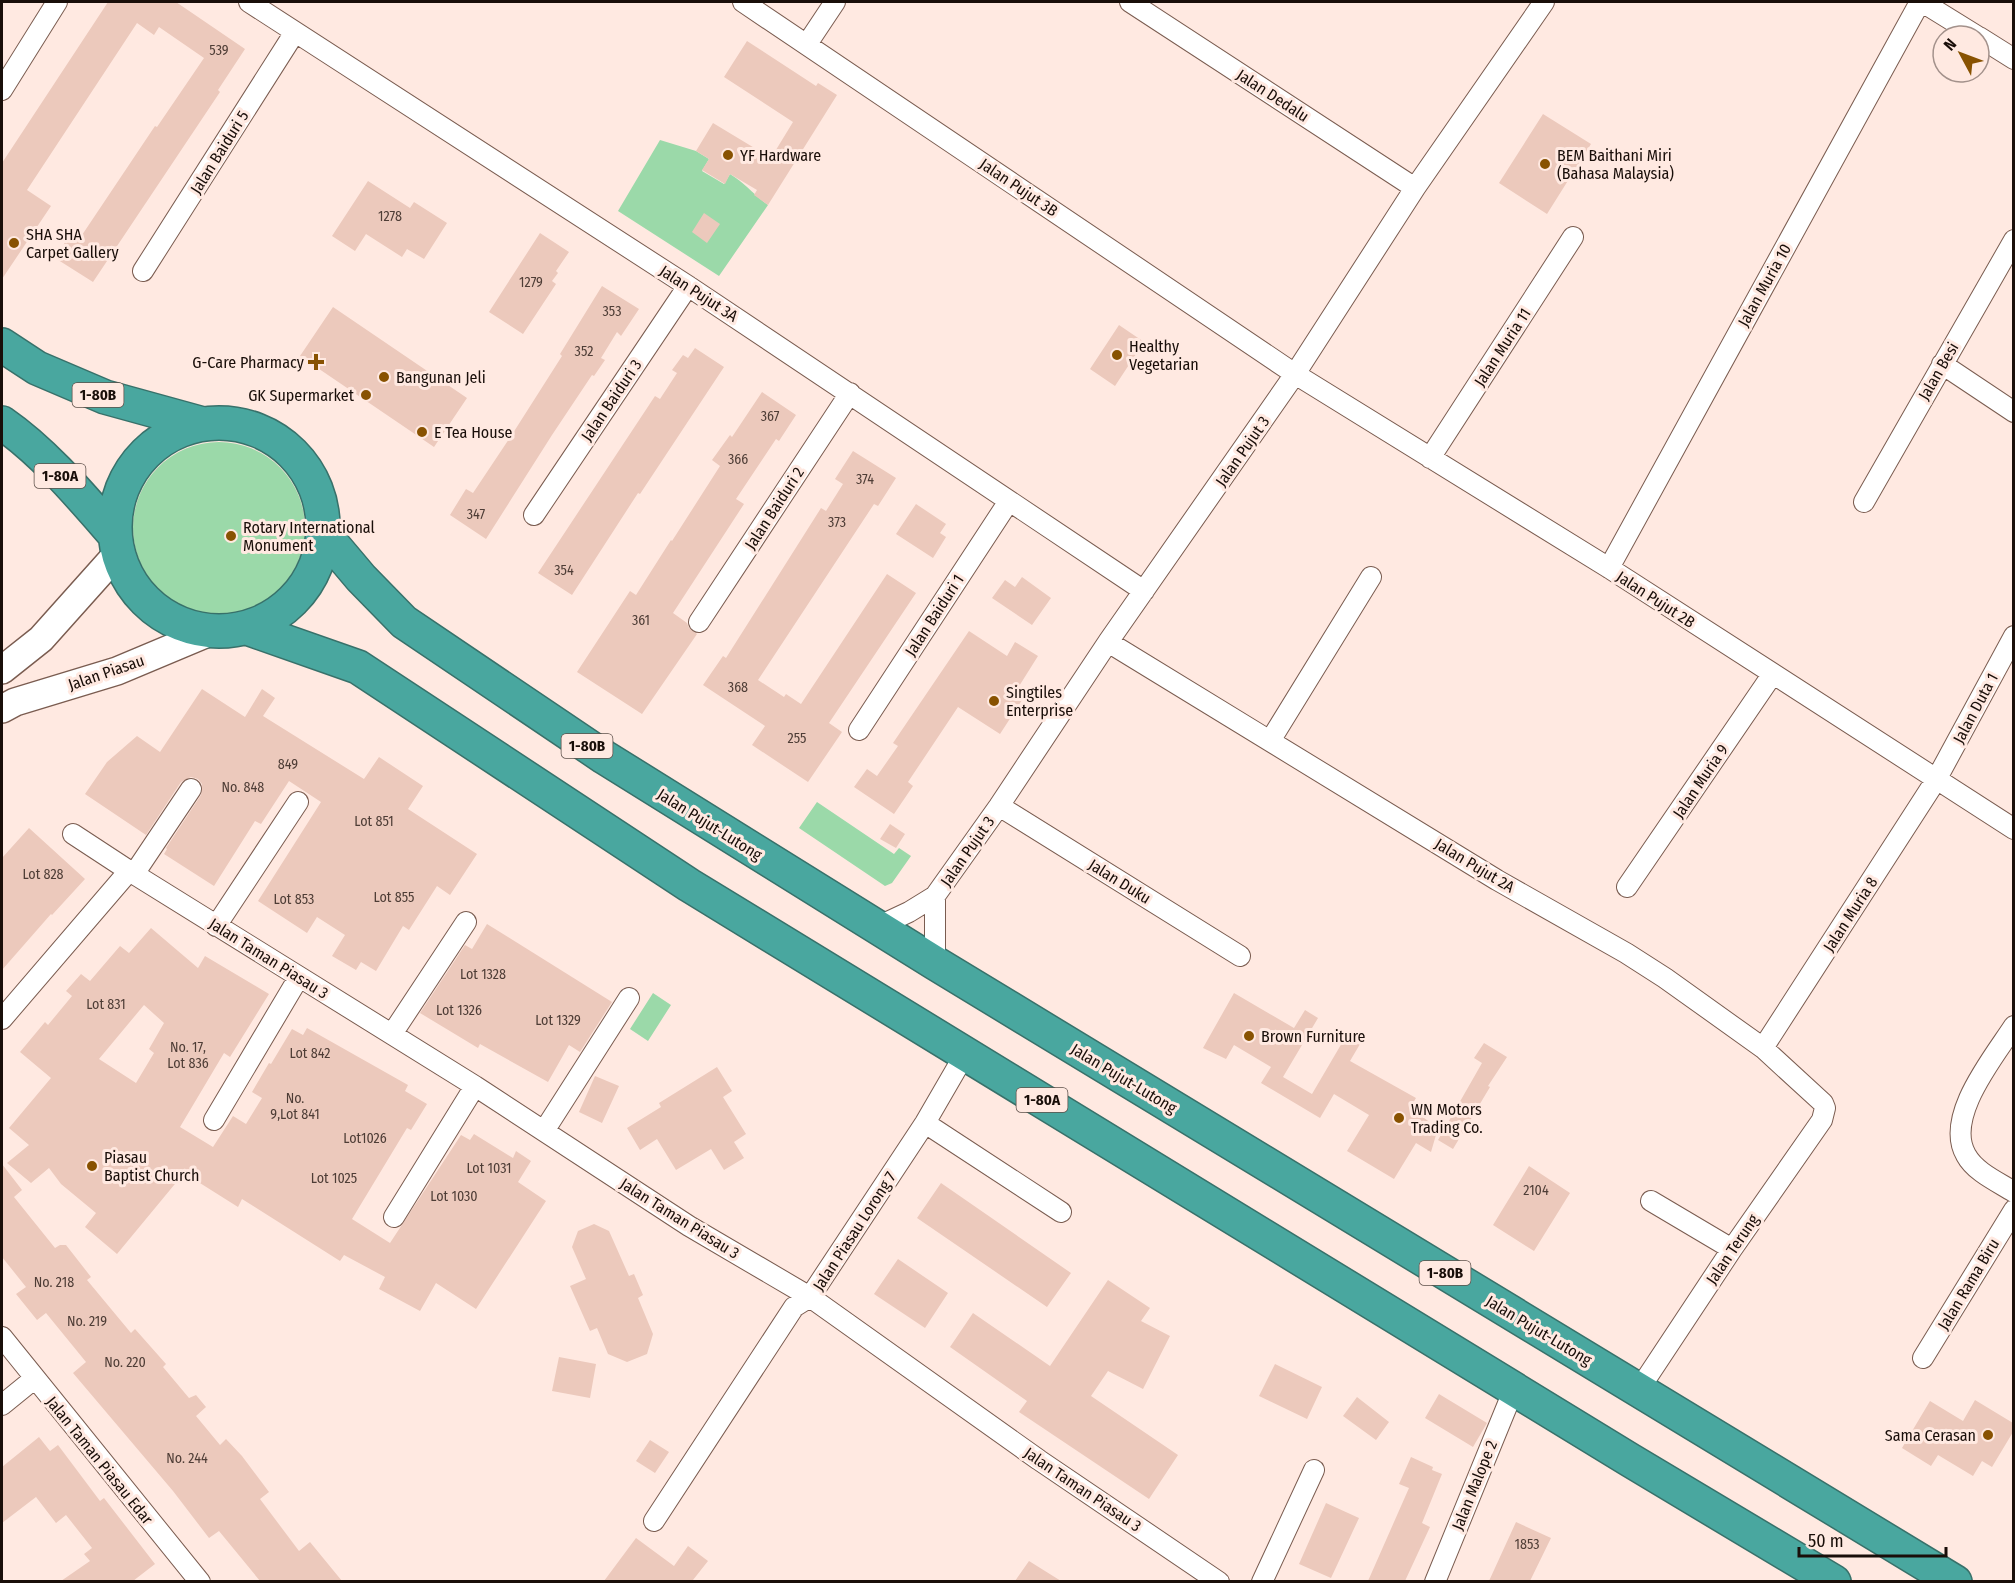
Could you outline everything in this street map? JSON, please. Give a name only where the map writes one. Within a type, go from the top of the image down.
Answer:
[{"type":"highway","name":"1-80B","points":[[2,345],[37,369],[105,397],[203,424]]},
{"type":"highway","name":"1-80A","points":[[2,423],[39,454],[86,501],[116,544]]},
{"type":"highway","points":[[203,424],[235,424],[266,434],[292,453],[311,479],[321,507],[323,533],[316,565],[300,592],[276,615],[247,628],[210,632],[169,620],[136,593],[116,544],[119,496],[138,462],[167,437],[203,424]]},
{"type":"highway","name":"Jalan Pujut-Lutong","points":[[323,533],[361,578],[404,622],[604,758],[935,963],[1956,1581]]},
{"type":"highway","name":"1-80A","points":[[247,628],[358,667],[689,885],[1514,1389],[1834,1581]]},
{"type":"street","points":[[2,90],[57,2]]},
{"type":"street","name":"Jalan Pujut 3A","points":[[249,2],[688,286],[1144,591]]},
{"type":"street","name":"Jalan Pujut 3B","points":[[743,2],[1295,374]]},
{"type":"street","points":[[807,44],[835,2]]},
{"type":"street","name":"Jalan Dedalu","points":[[1130,2],[1415,188]]},
{"type":"street","name":"Jalan Pujut 3","points":[[877,927],[934,897],[999,806],[1108,642],[1295,374],[1415,188],[1544,2]]},
{"type":"street","points":[[1921,2],[1957,24]]},
{"type":"street","name":"Jalan Muria 10","points":[[1609,568],[1921,2]]},
{"type":"street","name":"Jalan Baiduri 5","points":[[143,271],[295,32]]},
{"type":"street","points":[[1991,45],[2013,59]]},
{"type":"street","name":"Jalan Muria 11","points":[[1430,458],[1573,237]]},
{"type":"street","name":"Jalan Besi","points":[[1864,502],[2013,240]]},
{"type":"street","name":"Jalan Baiduri 3","points":[[534,515],[688,286]]},
{"type":"street","points":[[1942,364],[2013,412]]},
{"type":"street","name":"Jalan Pujut 2B","points":[[1295,374],[1609,568],[2013,829]]},
{"type":"street","name":"Jalan Baiduri 2","points":[[699,622],[850,393]]},
{"type":"street","name":"Jalan Baiduri 1","points":[[859,730],[1009,501]]},
{"type":"street","points":[[2,670],[41,639],[116,544]]},
{"type":"street","points":[[1270,741],[1371,577]]},
{"type":"street","name":"Jalan Piasau","points":[[2,709],[15,702],[117,671],[210,632]]},
{"type":"street","name":"Jalan Duta 1","points":[[1936,780],[2013,636]]},
{"type":"street","name":"Jalan Pujut 2A","points":[[1108,642],[1497,880],[1626,953],[1665,978],[1763,1048],[1820,1099],[1825,1108]]},
{"type":"street","name":"Jalan Muria 9","points":[[1627,887],[1772,675]]},
{"type":"street","name":"Jalan Muria 8","points":[[1763,1048],[1936,780]]},
{"type":"street","points":[[2,1019],[132,873],[191,789]]},
{"type":"street","points":[[216,926],[298,802]]},
{"type":"street","name":"Jalan Duku","points":[[999,806],[1240,956]]},
{"type":"street","name":"Jalan Taman Piasau 3","points":[[73,834],[216,926],[476,1086],[689,1226],[810,1297],[1039,1460],[1219,1581]]},
{"type":"street","name":"Jalan Pujut 3","points":[[934,897],[935,963]]},
{"type":"street","points":[[392,1034],[466,922]]},
{"type":"street","points":[[214,1120],[299,977]]},
{"type":"street","points":[[544,1131],[629,998]]},
{"type":"street","points":[[2013,1026],[1970,1096],[1962,1117],[1960,1137],[1966,1156],[1979,1170],[2013,1192]]},
{"type":"street","name":"Jalan Piasau Lorong 7","points":[[654,1521],[794,1307],[810,1297],[925,1123],[965,1054]]},
{"type":"street","points":[[394,1217],[476,1086]]},
{"type":"street","name":"Jalan Terung","points":[[1638,1390],[1822,1120],[1825,1108]]},
{"type":"street","points":[[925,1123],[1061,1212]]},
{"type":"street","points":[[1651,1201],[1732,1249]]},
{"type":"street","name":"Jalan Rama Biru","points":[[1923,1358],[2013,1209]]},
{"type":"street","name":"Jalan Taman Piasau Edar","points":[[2,1337],[200,1581]]},
{"type":"street","points":[[2,1405],[34,1379]]},
{"type":"street","name":"Jalan Malope 2","points":[[1435,1581],[1514,1389]]},
{"type":"street","points":[[1262,1581],[1314,1470]]},
{"type":"green space","points":[[660,140],[696,151],[709,159],[702,171],[724,184],[730,174],[768,205],[719,276],[618,211]]},
{"type":"green space","points":[[219,442],[252,449],[280,467],[298,495],[305,528],[298,561],[280,589],[252,607],[219,614],[186,607],[158,589],[140,561],[133,528],[140,495],[158,467],[186,449]]},
{"type":"green space","points":[[817,802],[894,854],[899,848],[911,856],[892,883],[885,886],[799,828]]},
{"type":"green space","points":[[653,993],[671,1005],[648,1041],[630,1029]]},
{"type":"building","points":[[108,2],[176,2],[245,49],[218,90],[220,92],[93,282],[55,258],[73,230],[82,235],[204,58],[159,27],[154,35],[137,23],[27,190],[51,206],[2,279],[2,163]]},
{"type":"building","points":[[747,41],[816,86],[818,83],[837,95],[768,205],[754,195],[757,190],[730,174],[725,184],[702,170],[709,159],[696,151],[713,123],[771,158],[793,122],[724,77]]},
{"type":"building","name":"BEM Baithani Miri (Bahasa Malaysia)","points":[[1543,114],[1591,144],[1547,214],[1499,183]]},
{"type":"building","points":[[368,181],[410,208],[414,202],[447,223],[424,259],[407,249],[402,257],[366,234],[355,251],[332,236]]},
{"type":"building","points":[[704,213],[720,224],[707,243],[692,232]]},
{"type":"building","points":[[540,233],[569,252],[556,271],[558,273],[552,281],[556,284],[523,334],[489,312]]},
{"type":"building","points":[[602,286],[639,309],[621,336],[617,332],[601,358],[605,360],[594,376],[592,375],[552,435],[486,539],[450,515],[466,489],[473,493],[513,433],[562,356],[560,354]]},
{"type":"building","name":"Bangunan Jeli","points":[[333,307],[467,398],[434,447],[300,356]]},
{"type":"building","name":"Healthy Vegetarian","points":[[1119,325],[1144,342],[1115,386],[1090,369]]},
{"type":"building","points":[[695,348],[724,367],[572,595],[538,573],[655,396],[660,399],[677,373],[672,370],[683,355],[688,358]]},
{"type":"building","points":[[762,392],[796,415],[779,441],[776,439],[736,499],[744,504],[673,613],[697,634],[642,714],[577,672],[630,591],[636,595],[672,541],[720,466],[712,460],[730,435],[732,437]]},
{"type":"building","points":[[853,451],[896,478],[878,506],[874,504],[758,680],[784,697],[786,694],[801,704],[887,574],[916,593],[829,723],[842,732],[808,782],[752,745],[765,726],[703,685],[723,656],[726,658],[821,508],[826,511],[843,484],[835,479]]},
{"type":"building","points":[[916,504],[946,524],[940,533],[946,537],[933,558],[896,534]]},
{"type":"building","points":[[1022,577],[1051,598],[1032,625],[992,598],[1005,580],[1015,587]]},
{"type":"building","points":[[969,631],[1007,656],[1015,642],[1038,656],[1016,691],[1024,697],[1000,734],[958,707],[908,782],[913,786],[894,814],[854,787],[867,769],[877,776],[898,746],[893,743]]},
{"type":"building","points":[[202,689],[245,717],[262,689],[275,698],[263,716],[364,779],[379,757],[423,786],[408,809],[477,854],[450,895],[437,886],[409,930],[403,926],[376,971],[361,962],[356,970],[332,956],[345,935],[317,917],[307,933],[258,901],[321,802],[289,781],[261,824],[255,821],[214,886],[164,854],[201,795],[202,784],[198,779],[191,777],[181,782],[146,835],[85,794],[107,762],[137,736],[160,752]]},
{"type":"building","points":[[890,824],[905,834],[896,848],[880,839]]},
{"type":"building","points":[[29,828],[85,879],[2,970],[2,858]]},
{"type":"building","points":[[487,924],[612,1002],[580,1052],[569,1045],[548,1082],[480,1044],[478,1048],[420,1013],[465,945],[472,949]]},
{"type":"building","points":[[151,928],[198,968],[205,956],[269,994],[230,1057],[224,1053],[180,1127],[213,1147],[233,1116],[246,1124],[262,1098],[252,1092],[292,1029],[303,1035],[307,1028],[408,1085],[405,1091],[427,1104],[411,1130],[407,1128],[352,1219],[390,1243],[461,1135],[470,1140],[474,1134],[513,1158],[516,1151],[531,1161],[518,1182],[546,1201],[476,1309],[436,1283],[420,1311],[379,1289],[385,1277],[344,1255],[340,1261],[242,1199],[238,1207],[184,1173],[117,1254],[85,1227],[96,1213],[61,1184],[49,1168],[31,1183],[7,1163],[29,1145],[9,1128],[51,1078],[20,1052],[45,1022],[48,1025],[72,996],[66,991],[81,974],[90,981],[120,946],[129,953]],"holes":[[[144,1005],[164,1023],[149,1049],[154,1053],[136,1083],[99,1059]]]},
{"type":"building","points":[[1234,993],[1294,1028],[1305,1010],[1318,1018],[1283,1077],[1312,1094],[1349,1031],[1363,1039],[1350,1061],[1416,1098],[1410,1108],[1438,1128],[1431,1152],[1416,1143],[1394,1179],[1347,1151],[1369,1115],[1334,1094],[1320,1118],[1261,1083],[1271,1067],[1234,1045],[1226,1059],[1203,1048]]},
{"type":"building","points":[[1484,1043],[1507,1057],[1453,1149],[1438,1140],[1482,1063],[1474,1058]]},
{"type":"building","points":[[717,1067],[732,1091],[723,1097],[746,1134],[734,1142],[744,1158],[724,1170],[711,1149],[676,1170],[657,1139],[640,1150],[627,1128],[661,1107],[659,1103]]},
{"type":"building","points":[[595,1076],[619,1086],[602,1123],[579,1112]]},
{"type":"building","points":[[2,1164],[22,1190],[14,1197],[55,1248],[66,1245],[91,1277],[87,1280],[131,1333],[135,1329],[166,1364],[163,1367],[189,1398],[196,1395],[206,1407],[196,1416],[220,1445],[226,1439],[242,1456],[269,1492],[260,1499],[299,1551],[310,1542],[342,1581],[260,1581],[219,1531],[209,1538],[173,1491],[73,1373],[86,1362],[46,1313],[37,1320],[16,1294],[26,1287],[2,1257]]},
{"type":"building","points":[[1529,1166],[1570,1193],[1534,1251],[1493,1225]]},
{"type":"building","points":[[941,1183],[1071,1273],[1047,1307],[917,1218]]},
{"type":"building","points":[[594,1224],[609,1231],[629,1276],[634,1274],[643,1295],[638,1298],[653,1334],[647,1354],[627,1362],[608,1354],[597,1328],[590,1331],[570,1286],[586,1279],[572,1247],[578,1231]]},
{"type":"building","points":[[898,1259],[948,1293],[925,1328],[874,1294]]},
{"type":"building","points":[[1108,1280],[1150,1308],[1141,1321],[1170,1336],[1143,1389],[1108,1371],[1091,1396],[1178,1455],[1149,1499],[1019,1412],[1027,1401],[950,1347],[973,1313],[1050,1366]]},
{"type":"building","points":[[559,1357],[596,1364],[590,1398],[552,1391]]},
{"type":"building","points":[[1275,1364],[1322,1387],[1307,1419],[1259,1396]]},
{"type":"building","points":[[1439,1394],[1487,1423],[1473,1447],[1425,1418]]},
{"type":"building","points":[[1357,1397],[1389,1422],[1376,1440],[1343,1416]]},
{"type":"building","points":[[1975,1400],[2013,1423],[2013,1432],[1992,1467],[1982,1461],[1973,1476],[1938,1455],[1931,1466],[1902,1448],[1930,1401],[1963,1421]]},
{"type":"building","points":[[39,1437],[50,1451],[58,1445],[100,1501],[104,1498],[155,1564],[133,1581],[61,1581],[90,1561],[84,1554],[92,1548],[66,1515],[56,1523],[36,1497],[2,1523],[2,1467]]},
{"type":"building","points":[[650,1440],[669,1452],[655,1473],[636,1461]]},
{"type":"building","points":[[1411,1457],[1433,1467],[1432,1470],[1442,1474],[1422,1523],[1430,1527],[1405,1581],[1368,1581],[1409,1488],[1399,1484]]},
{"type":"building","points":[[1326,1503],[1359,1518],[1331,1578],[1299,1564]]},
{"type":"building","points":[[1516,1522],[1551,1538],[1530,1581],[1489,1581]]},
{"type":"building","points":[[636,1538],[674,1566],[688,1546],[708,1561],[693,1580],[695,1581],[604,1581]]},
{"type":"building","points":[[1029,1561],[1061,1581],[1015,1581]]},
{"type":"place","name":"YF Hardware","points":[[728,155]]},
{"type":"place","name":"BEM Baithani Miri (Bahasa Malaysia)","points":[[1545,164]]},
{"type":"place","name":"SHA SHA Carpet Gallery","points":[[14,243]]},
{"type":"place","name":"Healthy Vegetarian","points":[[1117,355]]},
{"type":"place","name":"G-Care Pharmacy","points":[[316,362]]},
{"type":"place","name":"Bangunan Jeli","points":[[384,377]]},
{"type":"place","name":"GK Supermarket","points":[[366,395]]},
{"type":"place","name":"E Tea House","points":[[422,432]]},
{"type":"place","name":"Rotary International Monument","points":[[231,536]]},
{"type":"place","name":"Singtiles Enterprise","points":[[994,701]]},
{"type":"place","name":"Brown Furniture","points":[[1249,1036]]},
{"type":"place","name":"WN Motors Trading Co.","points":[[1399,1118]]},
{"type":"place","name":"Piasau Baptist Church","points":[[92,1166]]},
{"type":"place","name":"Sama Cerasan","points":[[1988,1435]]}]
